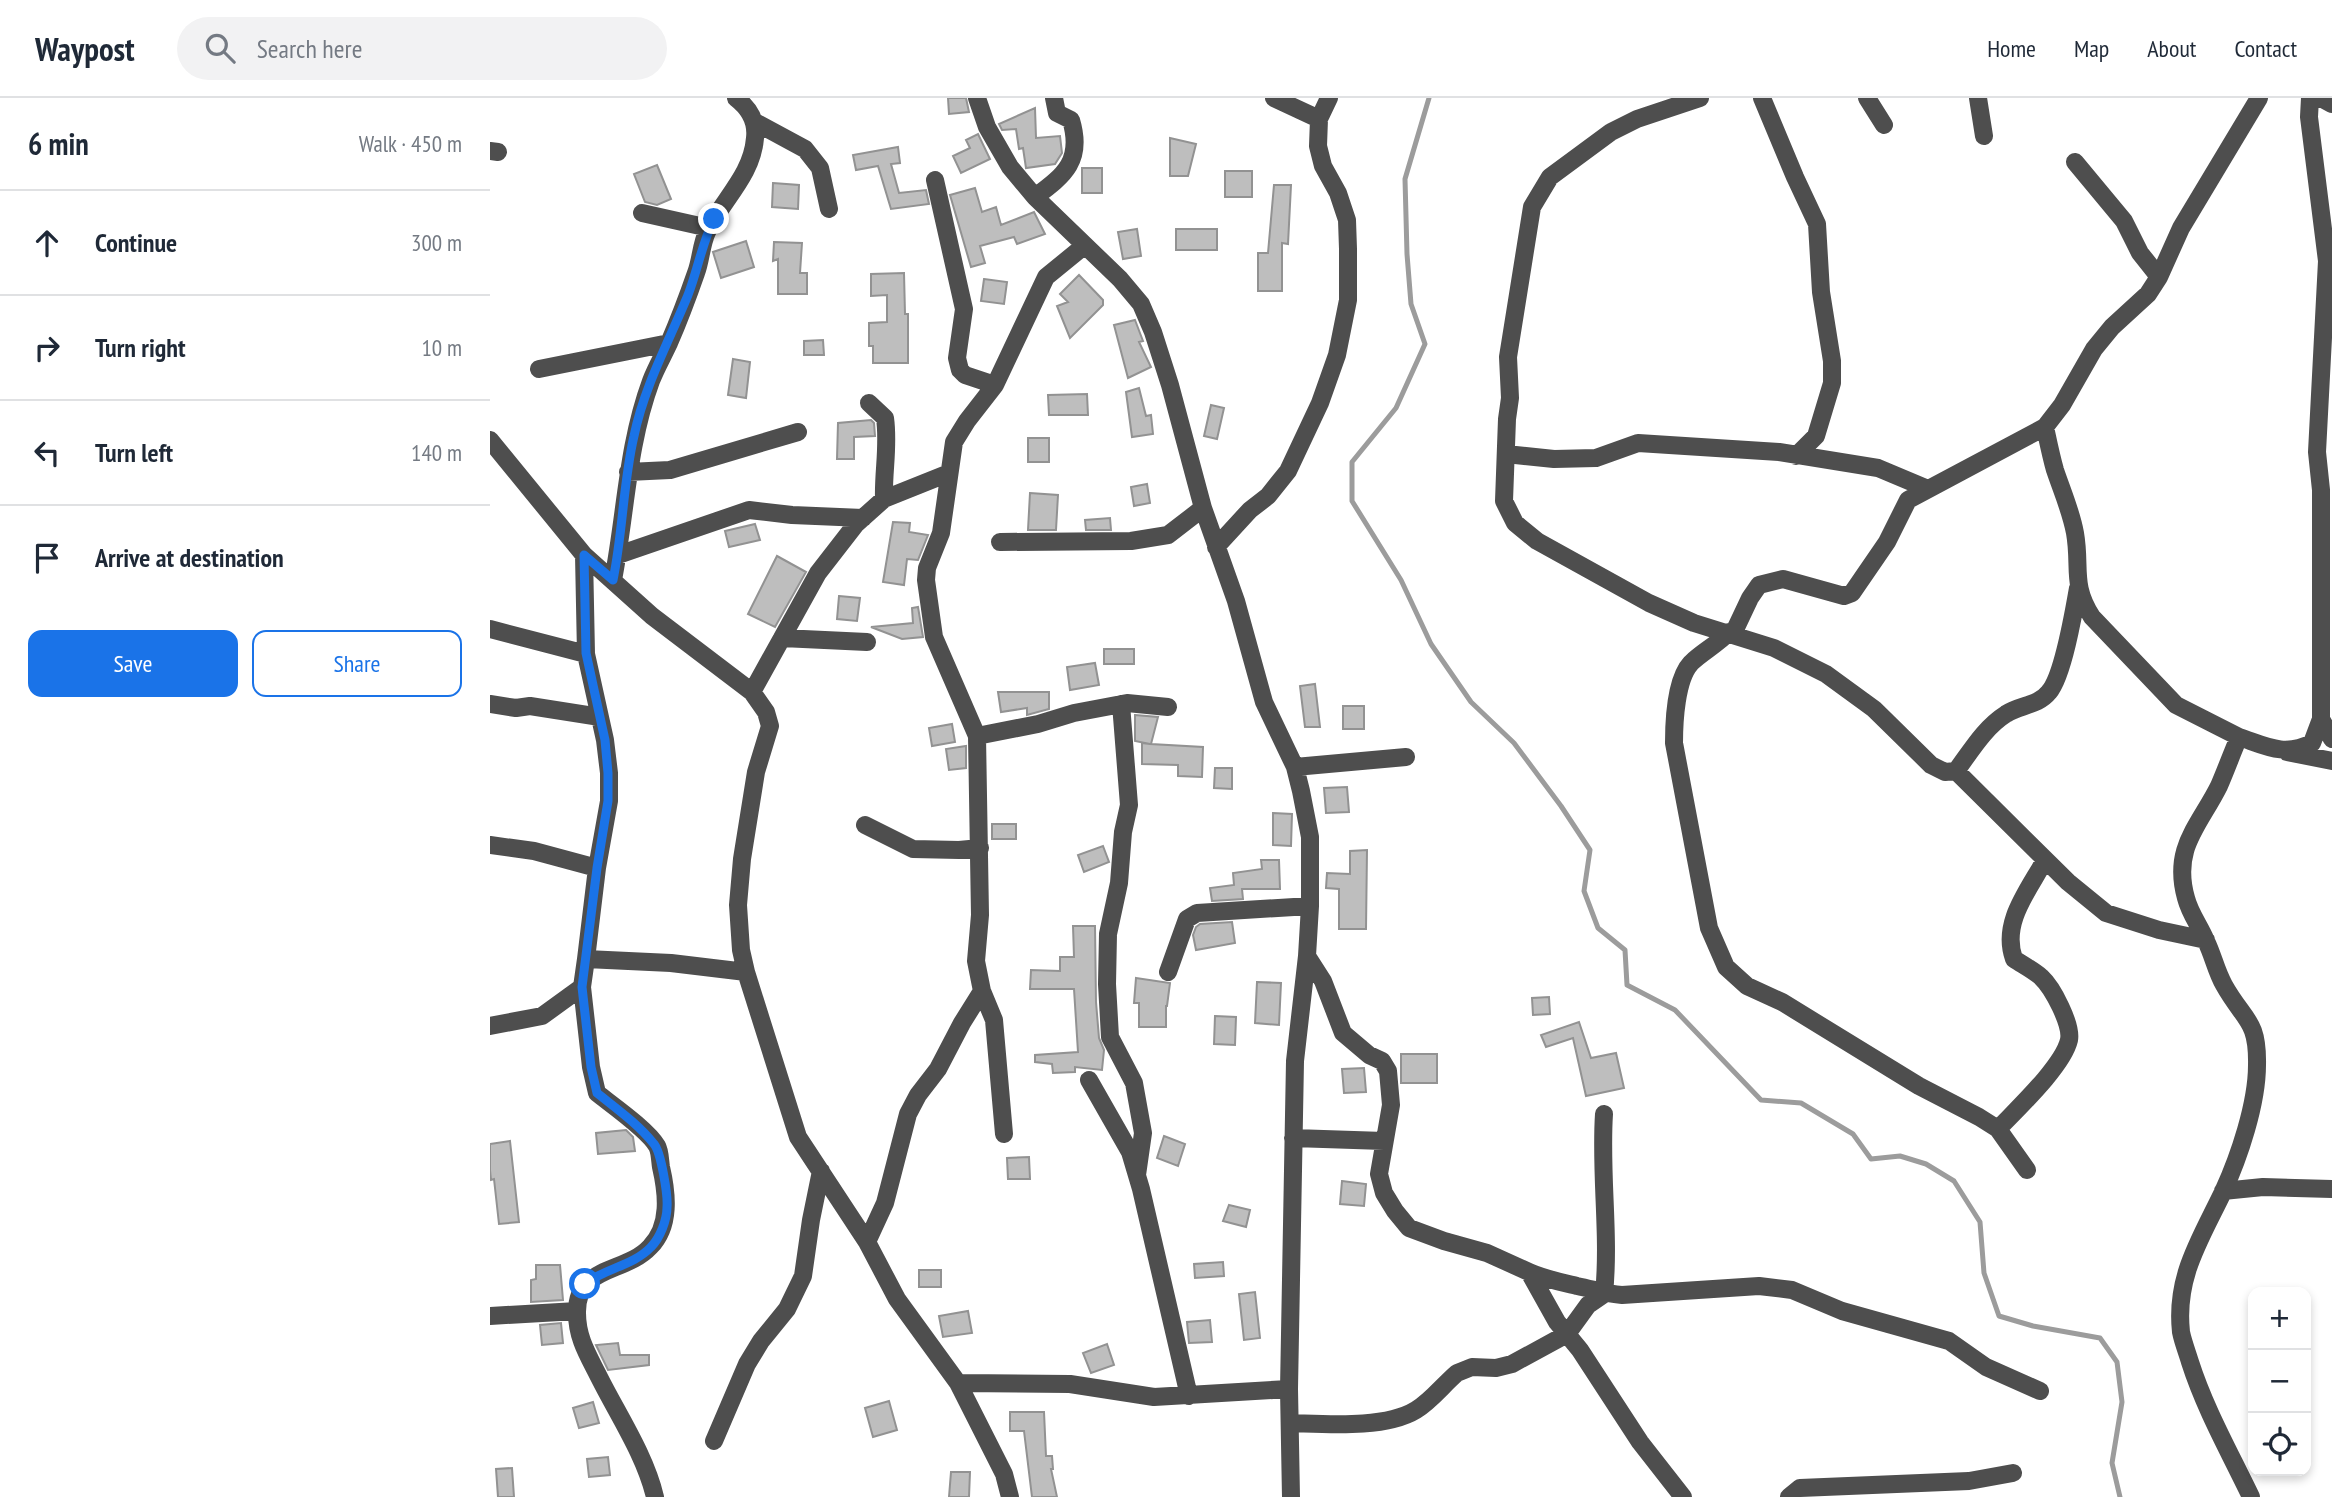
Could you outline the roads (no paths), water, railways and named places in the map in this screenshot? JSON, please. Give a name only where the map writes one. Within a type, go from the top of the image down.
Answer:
[{"type":"street","points":[[977,98],[987,127],[1010,167],[1035,197],[1120,279],[1141,304],[1170,385],[1203,508],[1236,601],[1264,702],[1295,767],[1310,837],[1310,906],[1295,1061],[1289,1389],[1291,1497]]},
{"type":"street","points":[[1035,197],[1062,178],[1071,163],[1075,139],[1071,120],[1057,113],[1054,98]]},
{"type":"street","points":[[1274,98],[1320,119]]},
{"type":"street","points":[[1216,547],[1250,510],[1272,491],[1288,471],[1320,403],[1337,355],[1348,300],[1347,220],[1338,193],[1323,166],[1318,146],[1320,119],[1329,98]]},
{"type":"street","points":[[1700,98],[1637,119],[1611,132],[1550,177],[1532,206],[1508,357],[1510,398],[1504,501],[1515,523],[1537,541],[1649,603],[1694,623],[1774,648],[1826,674],[1874,709],[1931,765],[1945,772],[1956,771],[1984,732],[2007,712],[2041,699],[2050,691],[2058,673],[2078,588]]},
{"type":"street","points":[[1762,98],[1817,224],[1821,292],[1832,361],[1832,383],[1816,436],[1796,456]]},
{"type":"street","points":[[1867,98],[1884,125]]},
{"type":"street","points":[[1978,98],[1984,136]]},
{"type":"street","points":[[2027,1170],[1998,1129],[1979,1116],[1919,1086],[1782,1002],[1747,986],[1726,967],[1709,928],[1674,743],[1674,712],[1690,664],[1731,633],[1759,585],[1783,579],[1844,596],[1852,593],[1887,542],[1908,500],[2045,427],[2062,405],[2094,349],[2112,327],[2148,294],[2159,277],[2181,228],[2259,98]]},
{"type":"street","points":[[2282,751],[2299,750],[2312,743],[2321,719],[2326,618],[2326,489],[2317,452],[2327,261],[2309,117],[2310,98]]},
{"type":"street","points":[[2320,98],[2332,104]]},
{"type":"street","points":[[746,106],[805,149],[820,168],[828,209]]},
{"type":"street","points":[[613,580],[634,435],[651,380],[669,343],[697,270],[704,238],[744,176],[755,138],[746,106]]},
{"type":"street","points":[[2075,162],[2124,221],[2140,253],[2159,277]]},
{"type":"street","points":[[935,180],[964,309],[957,358],[960,370],[965,375],[995,385]]},
{"type":"street","points":[[642,213],[709,228]]},
{"type":"street","points":[[1004,1134],[994,1020],[982,991],[976,961],[980,915],[977,736],[934,637],[926,580],[927,568],[942,533],[954,442],[995,385],[1046,277],[1084,246]]},
{"type":"street","points":[[539,369],[669,343]]},
{"type":"street","points":[[869,403],[885,418],[887,457],[883,480],[884,499]]},
{"type":"street","points":[[2045,427],[2055,469],[2070,510],[2075,535],[2078,588],[2092,617],[2176,705],[2239,737],[2282,751],[2332,761]]},
{"type":"street","points":[[628,471],[670,470],[798,432]]},
{"type":"street","points":[[490,440],[584,555],[652,616],[752,692],[766,712],[770,726],[756,772],[739,894],[741,950],[746,971],[798,1137],[867,1242],[897,1299],[958,1383],[1004,1474],[1010,1497]]},
{"type":"street","points":[[1506,454],[1554,459],[1596,458],[1638,443],[1765,451],[1878,468],[1928,489]]},
{"type":"street","points":[[752,692],[818,573],[863,517],[884,499],[949,473]]},
{"type":"street","points":[[1000,542],[1131,541],[1168,536],[1203,508]]},
{"type":"street","points":[[618,555],[749,510],[792,516],[863,517]]},
{"type":"street","points":[[584,555],[586,653],[605,740],[608,801],[582,987],[591,1067],[597,1093],[628,1117],[657,1146],[667,1208],[660,1235],[650,1248],[629,1262],[597,1274],[585,1284],[578,1297],[579,1338],[644,1466],[655,1497]]},
{"type":"street","points":[[490,629],[586,653]]},
{"type":"street","points":[[782,638],[867,642]]},
{"type":"street","points":[[490,704],[516,708],[530,706],[600,717]]},
{"type":"street","points":[[977,736],[1121,704],[1168,707]]},
{"type":"street","points":[[1121,704],[1129,805],[1123,832],[1119,883],[1108,934],[1107,984],[1110,1037],[1134,1083],[1143,1133],[1137,1175]]},
{"type":"street","points":[[2321,719],[2332,739]]},
{"type":"street","points":[[2239,737],[2218,787],[2185,847],[2181,869],[2189,908],[2206,940],[2222,982],[2236,1005],[2250,1020],[2255,1032],[2258,1048],[2256,1087],[2236,1157],[2223,1191],[2195,1247],[2184,1278],[2180,1306],[2182,1334],[2198,1386],[2251,1497]]},
{"type":"street","points":[[1295,767],[1406,757]]},
{"type":"street","points":[[1956,771],[2068,882],[2106,913],[2159,930],[2206,940]]},
{"type":"street","points":[[866,825],[913,849],[980,848]]},
{"type":"street","points":[[490,845],[534,851],[597,868]]},
{"type":"street","points":[[1998,1129],[2047,1076],[2066,1049],[2070,1037],[2063,1011],[2053,992],[2042,978],[2014,959],[2009,938],[2011,922],[2045,860]]},
{"type":"street","points":[[1168,972],[1187,919],[1197,913],[1310,906]]},
{"type":"street","points":[[1307,956],[1323,981],[1343,1033],[1369,1055],[1382,1061],[1388,1070],[1391,1105],[1379,1174],[1384,1193],[1409,1228],[1487,1254],[1550,1281],[1604,1294],[1759,1286],[1792,1290],[1842,1311],[1949,1341],[1986,1367],[2040,1391]]},
{"type":"street","points":[[586,959],[671,963],[746,971]]},
{"type":"street","points":[[490,1026],[542,1016],[582,987]]},
{"type":"street","points":[[867,1242],[885,1203],[908,1114],[918,1095],[938,1069],[982,991]]},
{"type":"street","points":[[1089,1080],[1125,1142],[1137,1175],[1189,1396]]},
{"type":"street","points":[[1604,1114],[1604,1294]]},
{"type":"street","points":[[1293,1138],[1384,1141]]},
{"type":"street","points":[[713,1441],[747,1364],[787,1308],[803,1276],[821,1171]]},
{"type":"street","points":[[2223,1191],[2263,1187],[2332,1189]]},
{"type":"street","points":[[1529,1272],[1557,1322],[1580,1350],[1640,1442],[1683,1497]]},
{"type":"street","points":[[1290,1423],[1366,1423],[1403,1416],[1416,1410],[1464,1369],[1496,1368],[1512,1364],[1567,1334],[1588,1305],[1604,1294]]},
{"type":"street","points":[[490,1316],[577,1311]]},
{"type":"street","points":[[958,1383],[1070,1384],[1154,1397],[1289,1389]]},
{"type":"street","points":[[1789,1497],[1800,1488],[1969,1481],[2013,1473]]},
{"type":"waterway","points":[[1429,98],[1405,179],[1411,304],[1425,344],[1396,408],[1352,462],[1352,501],[1401,580],[1431,644],[1471,702],[1514,743],[1590,850],[1584,891],[1598,928],[1625,950],[1627,985],[1675,1010],[1761,1100],[1801,1103],[1853,1134],[1871,1159],[1900,1156],[1926,1164],[1954,1181],[1980,1222],[1984,1273],[1999,1316],[2033,1326],[2100,1338],[2117,1362],[2122,1402],[2112,1463],[2120,1497]]}]
